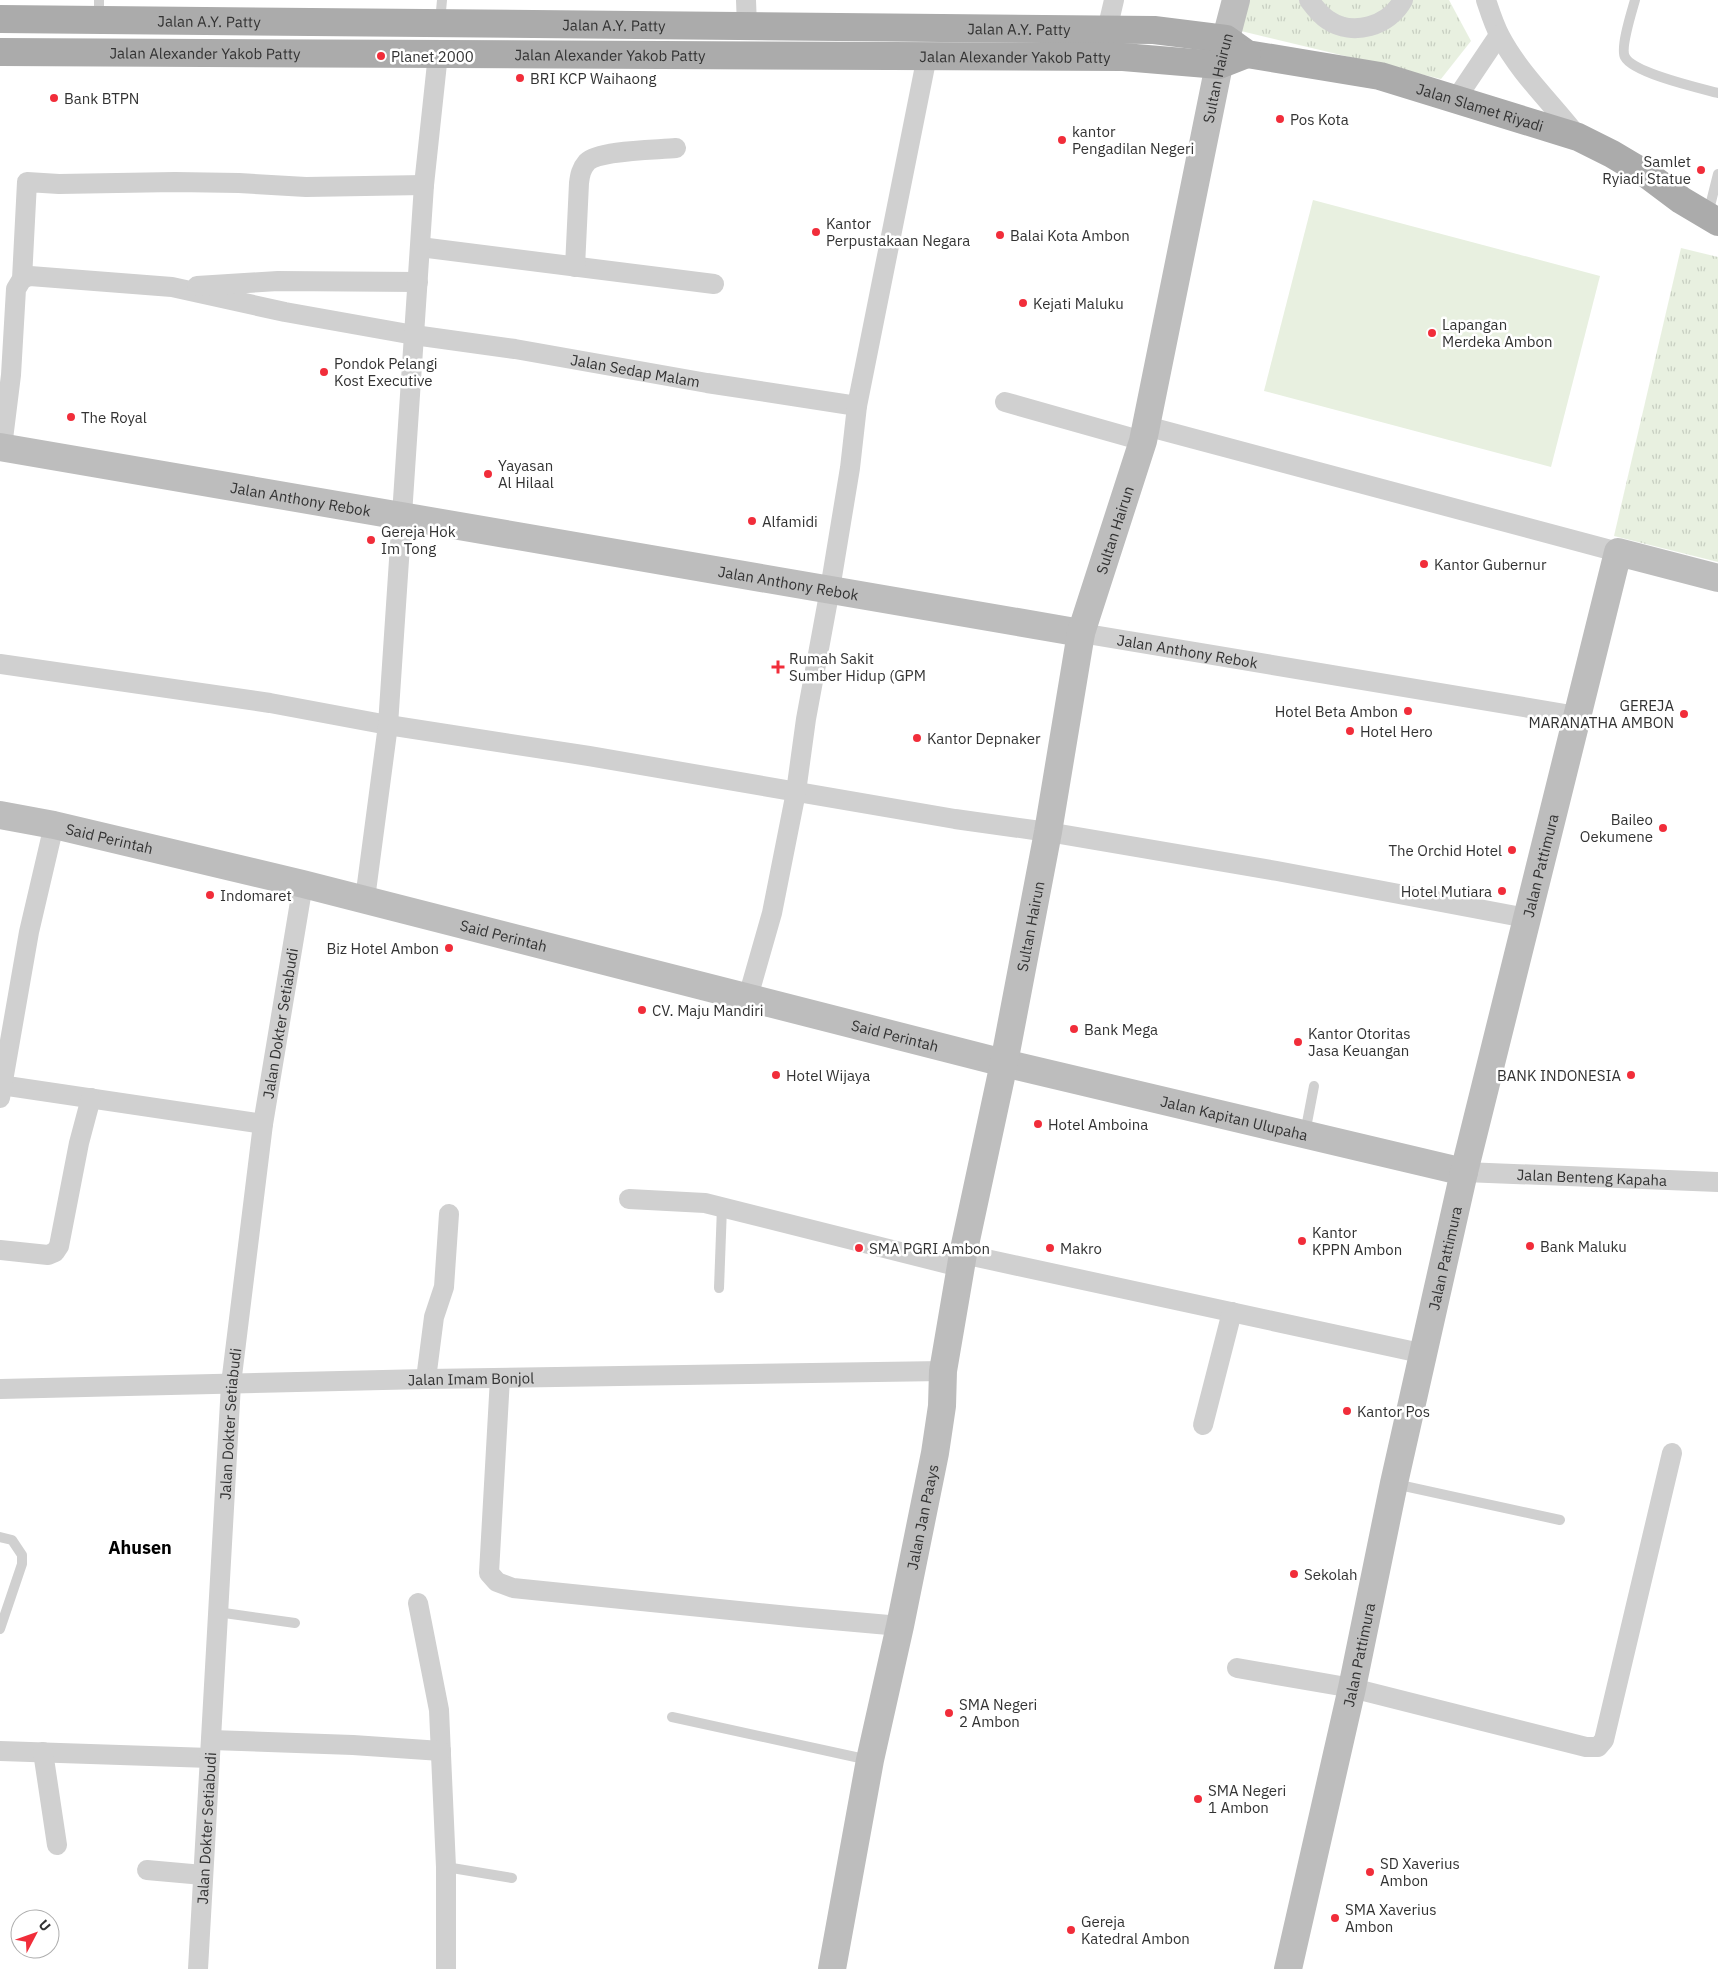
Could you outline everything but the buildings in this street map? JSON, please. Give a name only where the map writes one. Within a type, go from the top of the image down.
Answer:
[{"type":"main road","name":"Jalan A.Y. Patty","points":[[0,19],[99,10],[747,13],[1107,30],[1154,30],[1237,46]]},
{"type":"main road","name":"Jalan Slamet Riyadi","points":[[1237,46],[1380,76],[1578,137],[1641,172],[1681,200],[1713,218]]},
{"type":"main road","name":"Jalan Alexander Yakob Patty","points":[[0,52],[1124,57],[1219,65]]},
{"type":"street","points":[[1107,30],[1114,0]]},
{"type":"street","name":"Sultan Hairun","points":[[1004,1063],[1048,832],[1081,633],[1145,433],[1219,65],[1237,46],[1236,0]]},
{"type":"street","points":[[1309,0],[1320,14],[1330,22],[1348,28],[1360,28],[1377,24],[1387,18],[1403,0]]},
{"type":"street","points":[[1486,0],[1499,36],[1528,78],[1558,111],[1578,137]]},
{"type":"street","points":[[1456,99],[1499,36]]},
{"type":"street","points":[[365,899],[388,725],[424,185],[438,54]]},
{"type":"street","points":[[748,997],[772,913],[796,792],[806,719],[850,468],[857,406],[927,56]]},
{"type":"street","points":[[575,267],[579,184],[581,171],[589,160],[612,153],[676,148]]},
{"type":"street","points":[[1,447],[11,375],[16,289],[22,279],[27,182],[59,184],[193,182],[314,187],[424,185]]},
{"type":"street","points":[[420,247],[714,284]]},
{"type":"street","points":[[22,279],[30,276],[172,287],[278,281],[418,282]]},
{"type":"street","name":"Jalan Sedap Malam","points":[[172,287],[285,312],[414,335],[515,349],[707,384],[857,406]]},
{"type":"street","points":[[1005,402],[1145,433],[1718,578]]},
{"type":"street","name":"Jalan Anthony Rebok","points":[[1,447],[294,497],[402,518],[1577,716]]},
{"type":"street","name":"Jalan Pattimura","points":[[1288,1969],[1352,1688],[1394,1483],[1425,1354],[1464,1172],[1618,552]]},
{"type":"street","points":[[0,664],[270,703],[388,725],[589,756],[956,819],[1048,832],[1526,918]]},
{"type":"street","name":"Said Perintah","points":[[0,815],[54,825],[365,899],[1004,1063]]},
{"type":"street","points":[[54,825],[29,932],[1,1089],[91,1098],[263,1124]]},
{"type":"street","name":"Jalan Dokter Setiabudi","points":[[198,1969],[231,1384],[263,1124],[303,884]]},
{"type":"street","name":"Jalan Kapitan Ulupaha","points":[[1004,1063],[1464,1172]]},
{"type":"street","name":"Jalan Jan Paays","points":[[832,1969],[870,1760],[900,1626],[940,1425],[942,1371],[962,1260],[1004,1063]]},
{"type":"street","points":[[0,1250],[48,1254],[55,1252],[59,1246],[79,1143],[91,1098]]},
{"type":"street","name":"Jalan Benteng Kapaha","points":[[1464,1172],[1718,1182]]},
{"type":"street","points":[[629,1198],[705,1203],[962,1260],[1232,1312],[1425,1354]]},
{"type":"street","points":[[426,1379],[434,1316],[444,1287],[448,1214]]},
{"type":"street","points":[[1203,1425],[1232,1312]]},
{"type":"street","name":"Jalan Imam Bonjol","points":[[0,1388],[942,1371]]},
{"type":"street","points":[[500,1378],[489,1573],[497,1582],[513,1588],[900,1626]]},
{"type":"street","points":[[1237,1668],[1352,1688],[1586,1747],[1598,1747],[1604,1740],[1672,1453]]},
{"type":"street","points":[[418,1602],[425,1644],[438,1696],[446,1867],[446,1969]]},
{"type":"street","points":[[0,1751],[43,1752],[353,1745],[441,1751]]},
{"type":"street","points":[[43,1752],[57,1845]]},
{"type":"street","points":[[147,1870],[203,1875]]},
{"type":"lane","points":[[1635,0],[1623,47],[1625,57],[1637,68],[1718,94]]},
{"type":"lane","points":[[1713,218],[1718,174]]},
{"type":"lane","points":[[1305,1134],[1314,1086]]},
{"type":"lane","points":[[719,1288],[722,1207]]},
{"type":"lane","points":[[1394,1483],[1560,1520]]},
{"type":"lane","points":[[0,1537],[12,1540],[22,1555],[22,1564],[0,1629]]},
{"type":"lane","points":[[217,1612],[295,1623]]},
{"type":"lane","points":[[672,1717],[870,1760]]},
{"type":"lane","points":[[446,1867],[512,1878]]},
{"type":"green space","points":[[1249,0],[1449,0],[1471,41],[1441,79],[1241,31]]},
{"type":"green space","name":"Lapangan Merdeka Ambon","points":[[1313,200],[1600,276],[1551,467],[1264,391]]},
{"type":"green space","points":[[1681,248],[1718,257],[1718,562],[1614,536]]},
{"type":"place","name":"Planet 2000","points":[[381,56]]},
{"type":"place","name":"BRI KCP Waihaong","points":[[520,78]]},
{"type":"place","name":"Bank BTPN","points":[[54,98]]},
{"type":"place","name":"Pos Kota","points":[[1280,119]]},
{"type":"place","name":"kantor Pengadilan Negeri","points":[[1062,140]]},
{"type":"place","name":"Samlet Ryiadi Statue","points":[[1701,170]]},
{"type":"place","name":"Kantor Perpustakaan Negara","points":[[816,232]]},
{"type":"place","name":"Balai Kota Ambon","points":[[1000,235]]},
{"type":"place","name":"Kejati Maluku","points":[[1023,303]]},
{"type":"place","name":"Lapangan Merdeka Ambon","points":[[1432,333]]},
{"type":"place","name":"Pondok Pelangi Kost Executive","points":[[324,372]]},
{"type":"place","name":"The Royal","points":[[71,417]]},
{"type":"place","name":"Yayasan Al Hilaal","points":[[488,474]]},
{"type":"place","name":"Alfamidi","points":[[752,521]]},
{"type":"place","name":"Gereja Hok Im Tong","points":[[371,540]]},
{"type":"place","name":"Kantor Gubernur","points":[[1424,564]]},
{"type":"place","name":"Rumah Sakit Sumber Hidup (GPM","points":[[778,667]]},
{"type":"place","name":"Hotel Beta Ambon","points":[[1408,711]]},
{"type":"place","name":"GEREJA MARANATHA AMBON","points":[[1684,714]]},
{"type":"place","name":"Hotel Hero","points":[[1350,731]]},
{"type":"place","name":"Kantor Depnaker","points":[[917,738]]},
{"type":"place","name":"Baileo Oekumene","points":[[1663,828]]},
{"type":"place","name":"The Orchid Hotel","points":[[1512,850]]},
{"type":"place","name":"Hotel Mutiara","points":[[1502,891]]},
{"type":"place","name":"Indomaret","points":[[210,895]]},
{"type":"place","name":"Biz Hotel Ambon","points":[[449,948]]},
{"type":"place","name":"CV. Maju Mandiri","points":[[642,1010]]},
{"type":"place","name":"Bank Mega","points":[[1074,1029]]},
{"type":"place","name":"Kantor Otoritas Jasa Keuangan","points":[[1298,1042]]},
{"type":"place","name":"Hotel Wijaya","points":[[776,1075]]},
{"type":"place","name":"BANK INDONESIA","points":[[1631,1075]]},
{"type":"place","name":"Hotel Amboina","points":[[1038,1124]]},
{"type":"place","name":"Kantor KPPN Ambon","points":[[1302,1241]]},
{"type":"place","name":"Bank Maluku","points":[[1530,1246]]},
{"type":"place","name":"SMA PGRI Ambon","points":[[859,1248]]},
{"type":"place","name":"Makro","points":[[1050,1248]]},
{"type":"place","name":"Kantor Pos","points":[[1347,1411]]},
{"type":"place","name":"Sekolah","points":[[1294,1574]]},
{"type":"place","name":"SMA Negeri 2 Ambon","points":[[949,1713]]},
{"type":"place","name":"SMA Negeri 1 Ambon","points":[[1198,1799]]},
{"type":"place","name":"SD Xaverius Ambon","points":[[1370,1872]]},
{"type":"place","name":"SMA Xaverius Ambon","points":[[1335,1918]]},
{"type":"place","name":"Gereja Katedral Ambon","points":[[1071,1930]]},
{"type":"district","name":"Ahusen","points":[[140,1547]]}]
